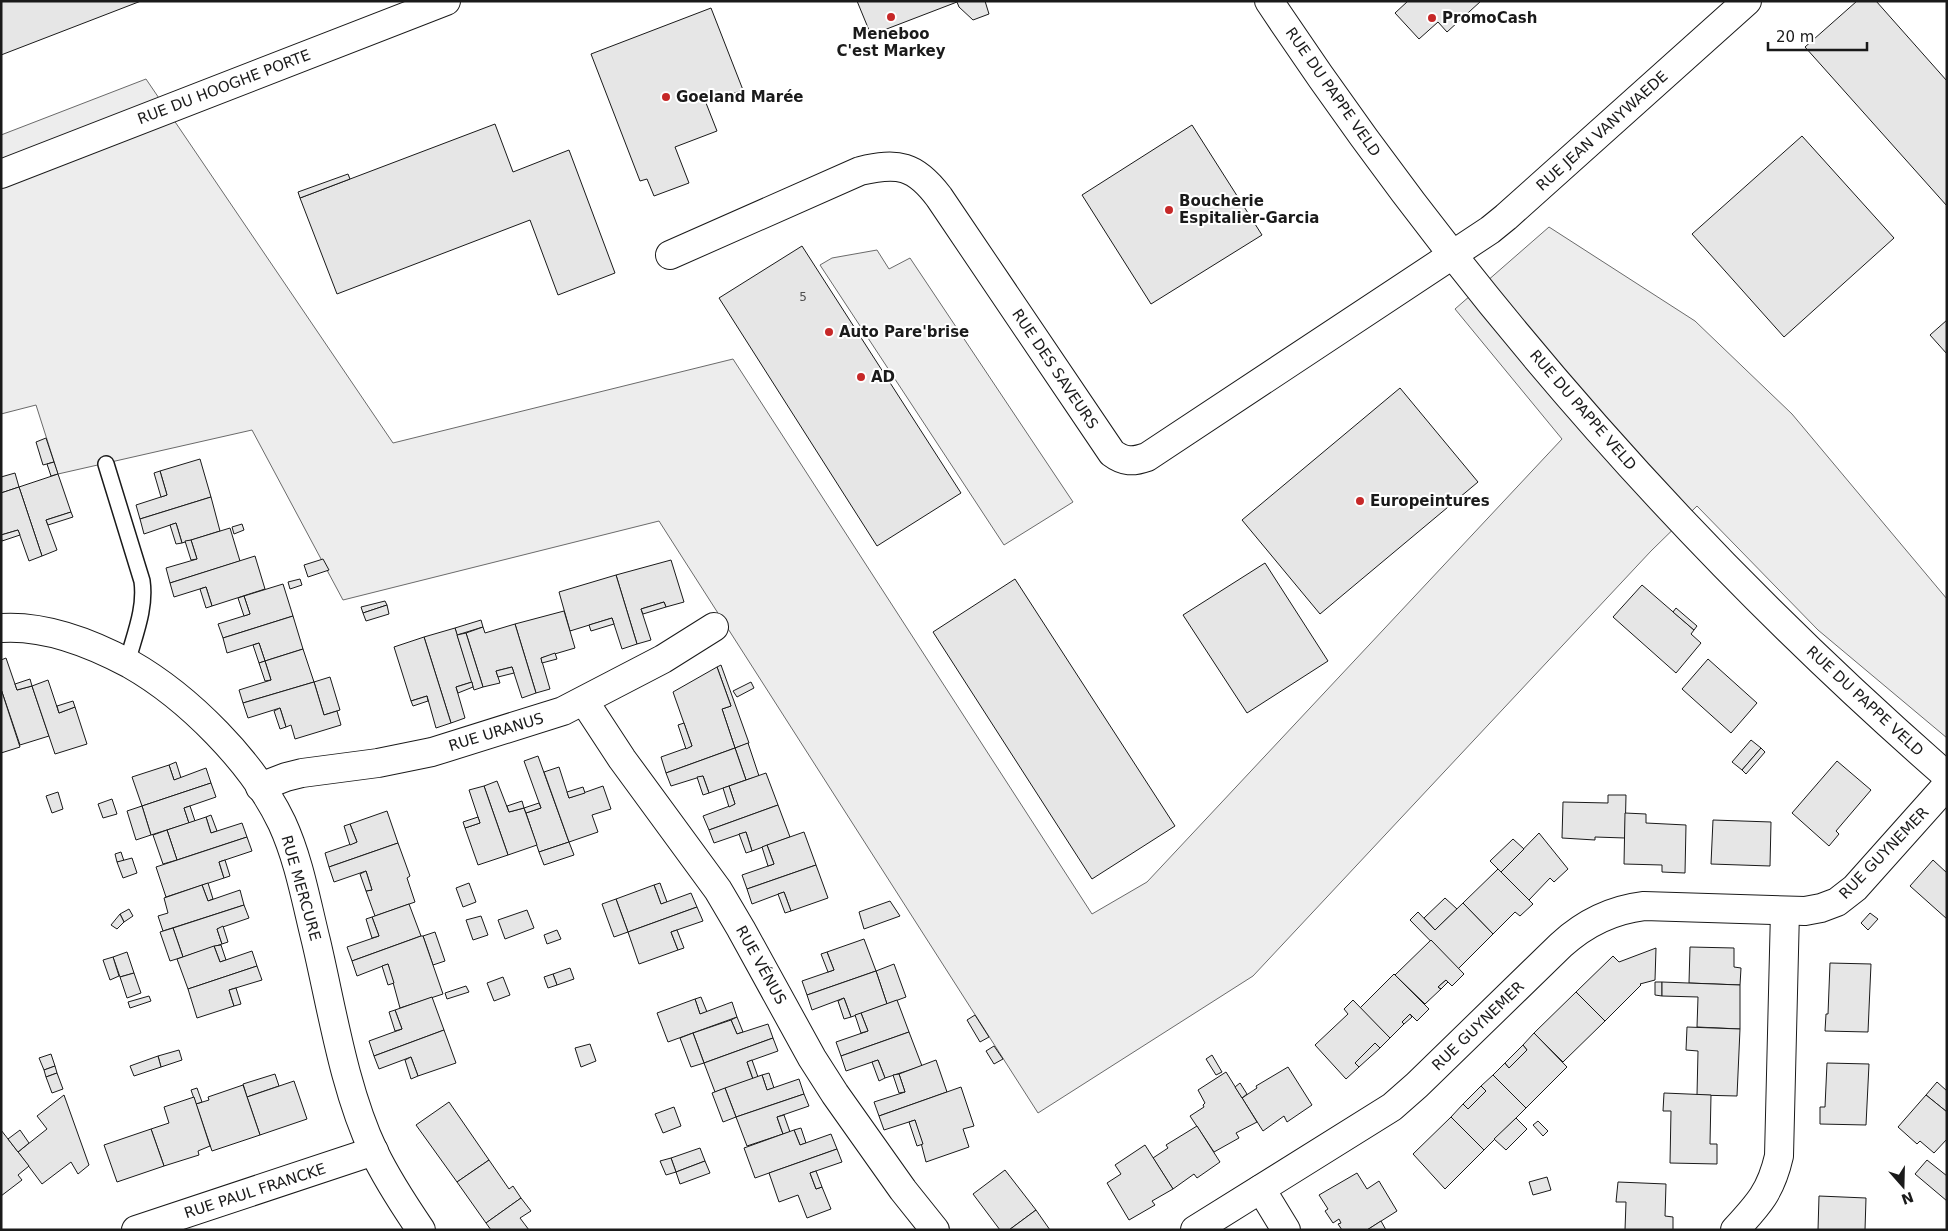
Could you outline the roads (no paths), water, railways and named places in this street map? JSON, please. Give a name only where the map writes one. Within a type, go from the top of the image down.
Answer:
[{"type":"street","name":"RUE DU HOOGHE PORTE","points":[[1,174],[446,1]]},
{"type":"street","name":"RUE DU PAPPE VELD","points":[[1269,1],[1341,106],[1453,255],[1553,378],[1680,520],[1815,656],[1873,711],[1947,776]]},
{"type":"street","name":"RUE JEAN VANYWAEDE","points":[[1453,255],[1506,217],[1747,1]]},
{"type":"street","name":"RUE DES SAVEURS","points":[[670,255],[860,171],[888,166],[910,170],[923,178],[939,197],[1112,453],[1120,459],[1129,461],[1147,458],[1453,255]]},
{"type":"street","name":"RUE URANUS","points":[[260,786],[302,773],[378,763],[432,752],[538,720],[584,701],[663,659],[714,627]]},
{"type":"street","name":"RUE MERCURE","points":[[1,628],[28,629],[66,636],[104,651],[127,663],[159,683],[193,710],[236,755],[260,786],[281,821],[297,865],[345,1065],[361,1117],[374,1152],[394,1189],[421,1230]]},
{"type":"street","name":"RUE VÉNUS","points":[[584,701],[622,759],[718,890],[742,929],[812,1058],[835,1094],[902,1190],[935,1230]]},
{"type":"street","name":"RUE GUYNEMER","points":[[1195,1230],[1392,1107],[1417,1085],[1560,945],[1591,922],[1622,910],[1656,906],[1785,911],[1814,910],[1837,902],[1845,896],[1947,785]]},
{"type":"street","points":[[1736,1230],[1761,1201],[1770,1186],[1779,1156],[1785,911]]},
{"type":"street","name":"RUE PAUL FRANCKE","points":[[136,1230],[374,1152]]},
{"type":"street","points":[[1262,1189],[1286,1230]]},
{"type":"lane","points":[[106,464],[144,593],[143,606],[127,663]]},
{"type":"place","name":"Meneboo C'est Markey","points":[[891,17]]},
{"type":"place","name":"PromoCash","points":[[1432,18]]},
{"type":"place","name":"Goeland Marée","points":[[666,97]]},
{"type":"place","name":"Boucherie Espitalier-Garcia","points":[[1169,210]]},
{"type":"place","name":"Auto Pare'brise","points":[[829,332]]},
{"type":"place","name":"AD","points":[[861,377]]},
{"type":"place","name":"Europeintures","points":[[1360,501]]}]
